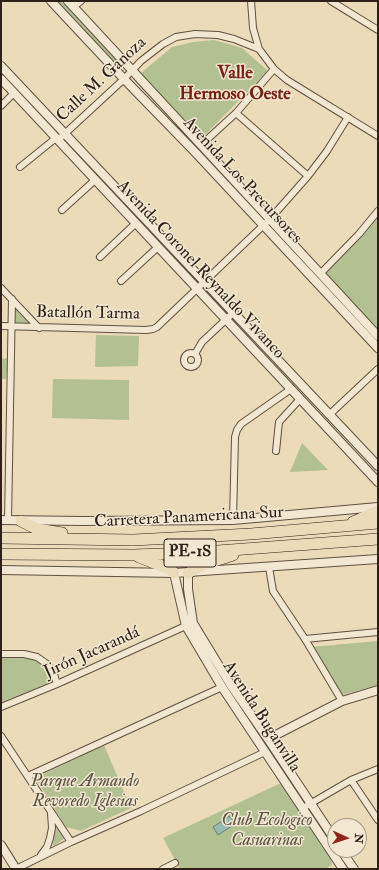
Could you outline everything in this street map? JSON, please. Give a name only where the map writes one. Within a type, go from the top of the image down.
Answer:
[{"type":"highway","points":[[344,526],[378,511]]},
{"type":"highway","points":[[21,521],[43,530],[112,540]]},
{"type":"highway","name":"Carretera Panamericana Sur","points":[[1,538],[112,540],[189,538],[378,523]]},
{"type":"highway","name":"Carretera Panamericana Sur","points":[[1,554],[134,556],[251,549],[378,538]]},
{"type":"highway","points":[[188,573],[205,564],[251,549]]},
{"type":"highway","points":[[134,556],[170,569],[174,574]]},
{"type":"street","name":"Avenida Los Precursores","points":[[51,1],[378,348]]},
{"type":"street","points":[[70,4],[81,1]]},
{"type":"street","points":[[251,1],[253,28],[259,49],[274,69],[287,80],[378,136]]},
{"type":"street","points":[[331,1],[378,30]]},
{"type":"street","name":"Avenida Los Precursores","points":[[70,4],[378,336]]},
{"type":"street","name":"Calle M. Ganoza","points":[[20,167],[65,134],[152,51],[176,37],[195,34],[218,35],[234,39],[259,49]]},
{"type":"street","points":[[249,45],[255,37]]},
{"type":"street","name":"Avenida Coronel Reynaldo Vivanco","points":[[1,66],[378,466]]},
{"type":"street","points":[[201,145],[236,113],[274,69]]},
{"type":"street","name":"Avenida Coronel Reynaldo Vivanco","points":[[1,79],[378,482]]},
{"type":"street","points":[[1,106],[14,93]]},
{"type":"street","points":[[236,113],[308,176]]},
{"type":"street","points":[[263,225],[308,176],[327,151],[348,117]]},
{"type":"street","points":[[62,210],[95,180]]},
{"type":"street","points":[[126,213],[133,207]]},
{"type":"street","points":[[320,274],[359,234],[378,211]]},
{"type":"street","points":[[100,257],[136,223]]},
{"type":"street","name":"Batallón Tarma","points":[[1,326],[39,328],[153,329],[198,289],[263,225]]},
{"type":"street","points":[[121,281],[158,247]]},
{"type":"street","points":[[1,288],[39,328]]},
{"type":"street","points":[[12,300],[4,520],[83,522],[232,520],[378,507]]},
{"type":"street","points":[[195,354],[202,342],[233,313]]},
{"type":"street","points":[[329,414],[378,368]]},
{"type":"street","points":[[232,520],[235,437],[237,430],[241,424],[291,389]]},
{"type":"street","points":[[276,451],[279,422],[300,399]]},
{"type":"street","points":[[1,570],[174,574],[378,559]]},
{"type":"street","points":[[269,567],[273,591],[305,639],[342,701]]},
{"type":"street","name":"Avenida Buganvilla","points":[[188,573],[189,624],[327,828]]},
{"type":"street","name":"Avenida Buganvilla","points":[[174,574],[189,624],[222,687],[343,869]]},
{"type":"street","name":"Jirón Jacarandá","points":[[1,708],[189,624]]},
{"type":"street","points":[[305,639],[378,632]]},
{"type":"street","points":[[1,654],[24,654],[37,657],[47,664],[53,671],[57,684]]},
{"type":"street","points":[[28,776],[222,687]]},
{"type":"street","points":[[268,739],[342,701],[378,690]]},
{"type":"street","points":[[1,736],[71,842]]},
{"type":"street","points":[[1,846],[16,869],[265,752]]},
{"type":"street","points":[[303,808],[351,780],[378,769]]},
{"type":"street","points":[[351,780],[378,820]]},
{"type":"street","points":[[40,857],[47,847],[50,838],[52,828],[50,810]]},
{"type":"street","points":[[346,858],[354,869]]},
{"type":"street","points":[[163,869],[175,863]]},
{"type":"green space","points":[[57,1],[64,1],[122,65],[118,68]]},
{"type":"green space","points":[[214,40],[242,48],[268,71],[201,139],[141,73],[172,47],[193,42]]},
{"type":"green space","points":[[137,79],[197,145],[196,146],[135,81]]},
{"type":"green space","points":[[378,211],[378,332],[324,275],[365,231]]},
{"type":"green space","points":[[15,307],[32,324],[15,323]]},
{"type":"green space","points":[[96,335],[139,336],[138,366],[95,367]]},
{"type":"green space","points":[[8,358],[6,379],[1,379],[1,359]]},
{"type":"green space","points":[[53,379],[129,380],[129,420],[52,418]]},
{"type":"green space","points":[[302,443],[328,470],[290,472]]},
{"type":"green space","points":[[378,641],[378,685],[342,695],[310,647]]},
{"type":"green space","points":[[1,656],[22,657],[35,660],[45,667],[50,674],[52,682],[1,702]]},
{"type":"green space","name":"Parque Armando Revoredo Iglesias","points":[[104,745],[131,808],[81,831],[66,827],[35,778]]},
{"type":"green space","name":"Club Ecologico Casuarinas","points":[[281,783],[327,854],[327,858],[330,858],[331,860],[332,865],[328,867],[329,869],[180,869],[163,838]]},
{"type":"green space","points":[[54,821],[65,838],[54,846],[51,842]]},
{"type":"water","points":[[230,816],[235,824],[218,835],[213,827]]},
{"type":"district","name":"Valle Hermoso Oeste","points":[[235,84]]}]
